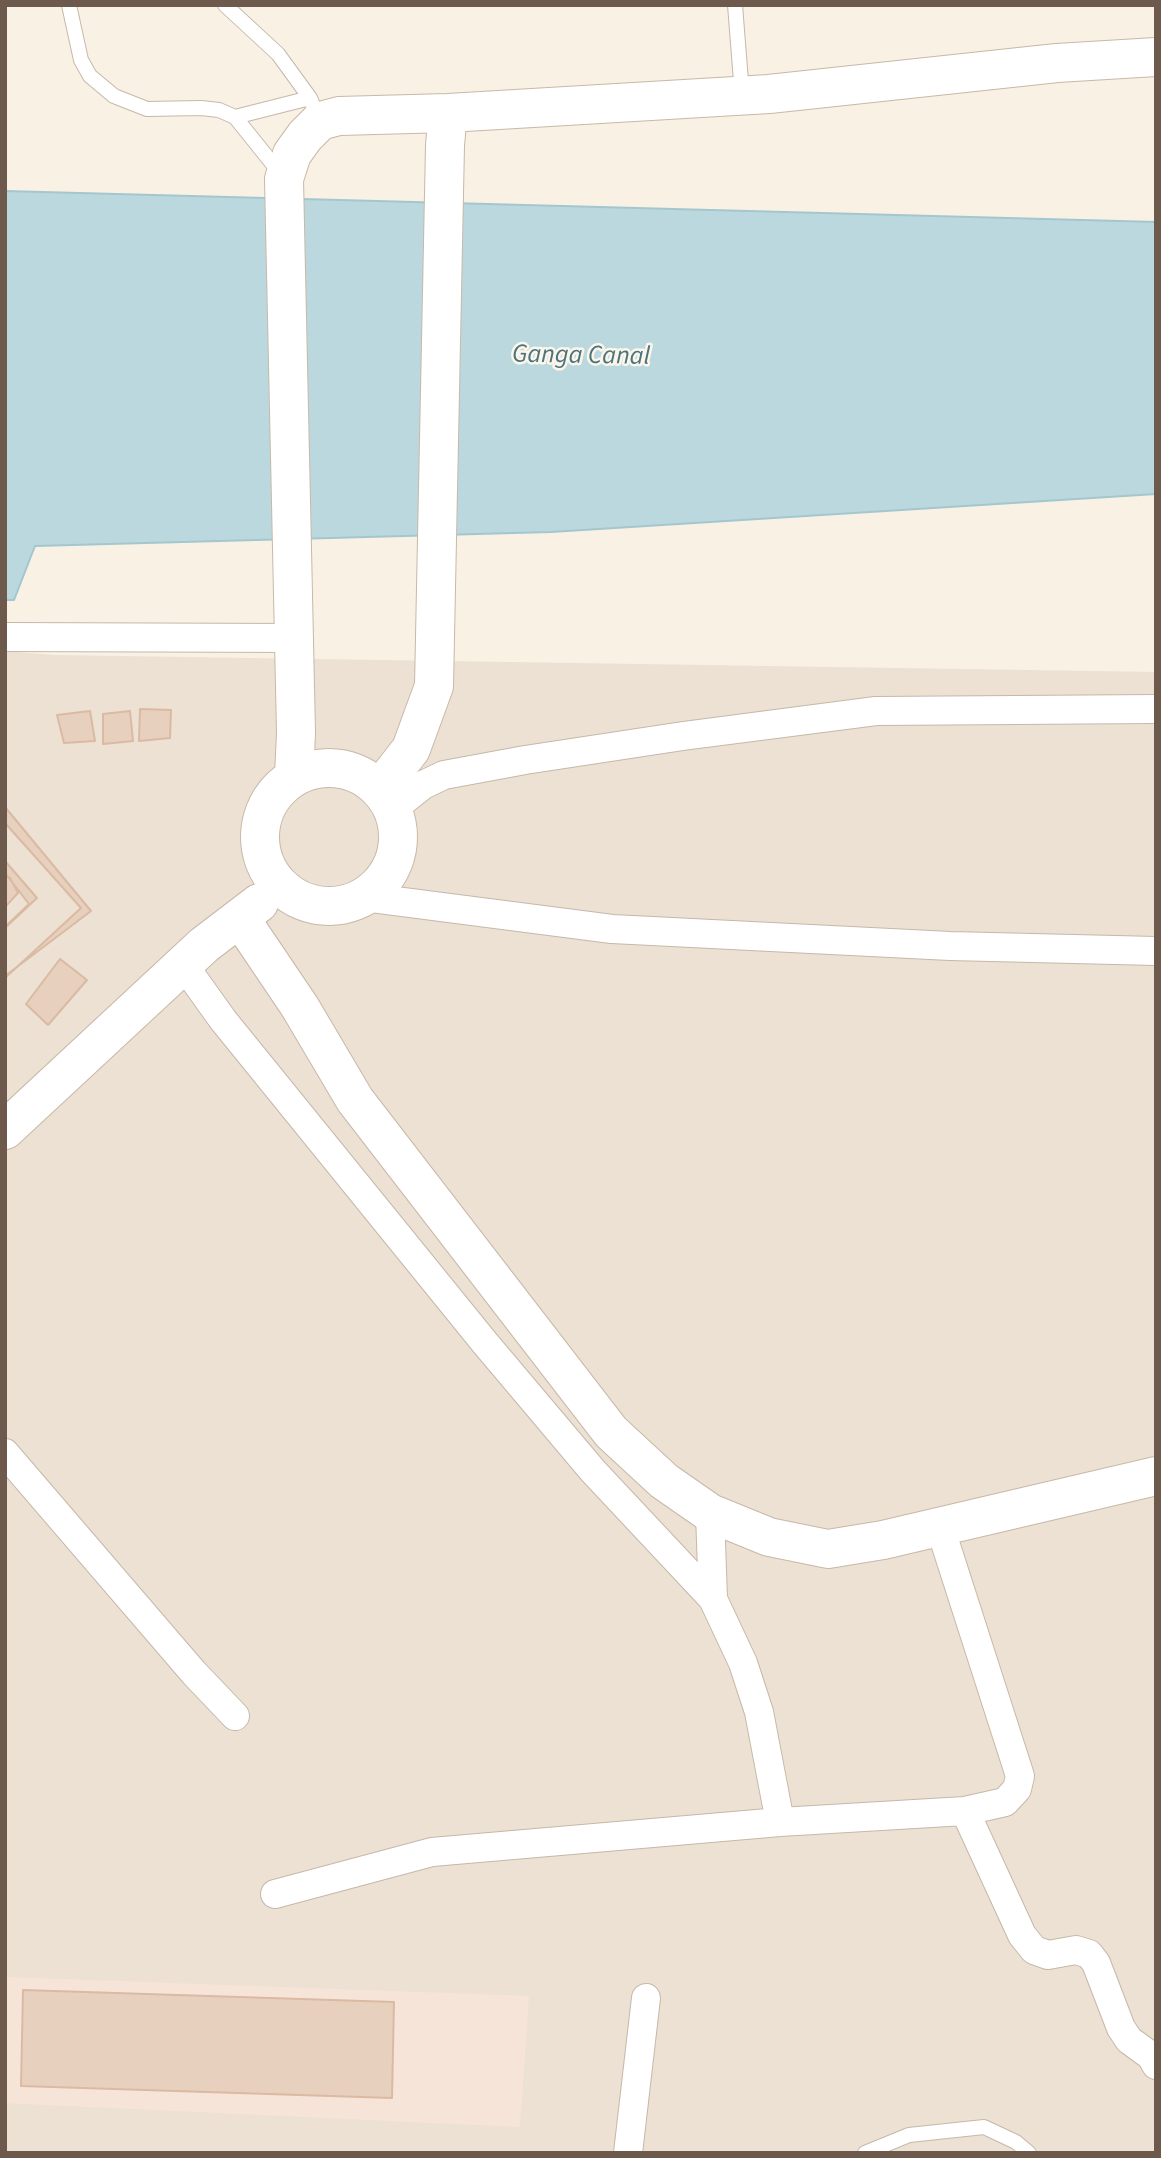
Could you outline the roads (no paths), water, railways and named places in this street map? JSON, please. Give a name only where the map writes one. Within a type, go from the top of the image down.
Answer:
[{"type":"street","points":[[294,776],[296,733],[284,179],[292,154],[305,136],[315,109],[338,116],[447,129],[1057,63],[1156,57]]},
{"type":"street","points":[[386,799],[411,749],[434,686],[447,129]]},
{"type":"street","points":[[5,638],[293,638]]},
{"type":"street","points":[[386,799],[444,775],[525,760],[876,711],[1156,709]]},
{"type":"street","points":[[365,897],[388,874],[399,842],[386,799],[354,771],[324,767],[294,776],[270,797],[259,827],[262,859],[279,887],[305,903],[336,906],[365,897],[612,929],[950,946],[1156,951]]},
{"type":"street","points":[[5,1130],[204,945],[279,887]]},
{"type":"street","points":[[240,918],[300,1007],[355,1100],[611,1432],[664,1481],[710,1513],[769,1537],[828,1549],[883,1540],[1156,1476]]},
{"type":"street","points":[[183,964],[223,1020],[485,1343],[593,1471],[713,1599],[743,1663],[759,1712],[780,1822]]},
{"type":"street","points":[[5,1453],[194,1673],[235,1716]]},
{"type":"street","points":[[710,1513],[713,1599]]},
{"type":"street","points":[[275,1894],[432,1852],[780,1822],[965,1811],[1005,1802],[1017,1789],[1020,1776],[940,1527]]},
{"type":"street","points":[[965,1811],[1022,1935],[1034,1950],[1048,1955],[1076,1950],[1089,1954],[1096,1963],[1121,2028],[1129,2040],[1151,2056],[1156,2065]]},
{"type":"street","points":[[628,2153],[646,1998]]},
{"type":"lane","points":[[69,5],[81,60],[90,76],[114,96],[147,109],[201,108],[219,110],[235,117],[284,179]]},
{"type":"lane","points":[[225,5],[278,54],[315,109],[235,117]]},
{"type":"lane","points":[[735,5],[742,95]]},
{"type":"lane","points":[[865,2153],[909,2135],[984,2127],[1016,2142],[1029,2153]]},
{"type":"water","name":"Ganga Canal","points":[[5,191],[1156,222],[1156,494],[551,532],[35,546],[14,600],[5,600]]}]
